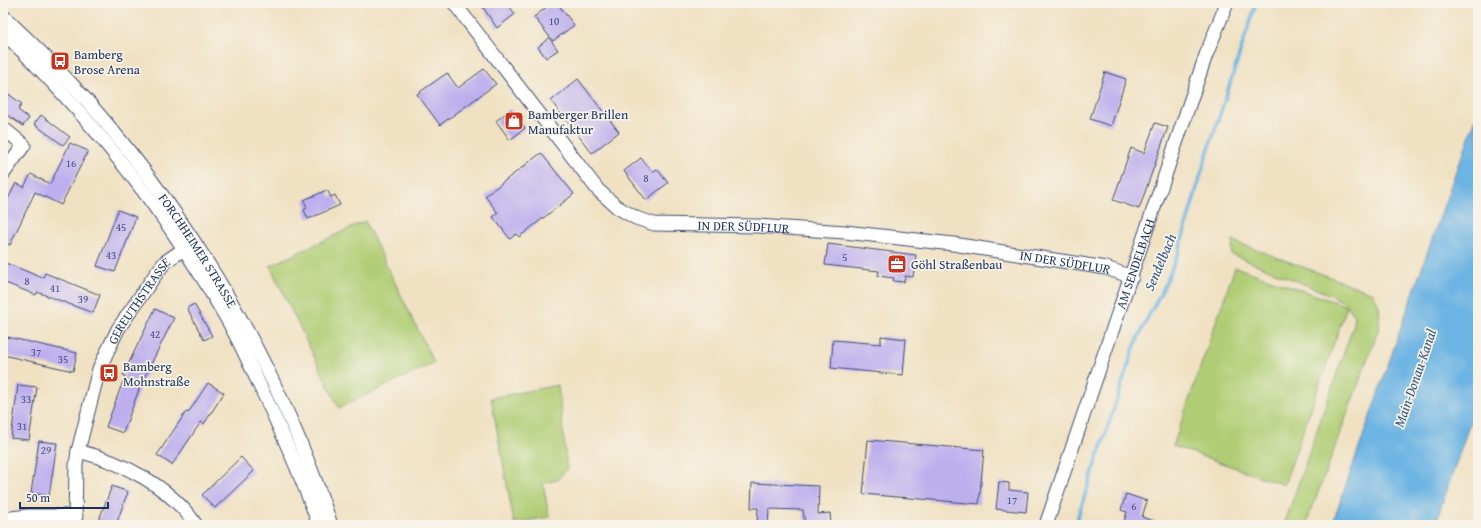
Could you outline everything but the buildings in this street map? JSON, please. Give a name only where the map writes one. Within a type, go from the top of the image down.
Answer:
[{"type":"street","name":"IN DER SÜDFLUR","points":[[454,3],[598,190],[617,207],[636,218],[654,224],[764,226],[845,232],[953,244],[1106,268],[1132,277]]},
{"type":"street","name":"AM SENDELBACH","points":[[1046,525],[1098,371],[1132,277],[1206,55],[1227,3]]},
{"type":"street","name":"FORCHHEIMER STRASSE","points":[[3,16],[71,84],[116,136],[170,207],[216,278],[238,315],[276,389],[307,460],[331,525]]},
{"type":"street","name":"FORCHHEIMER STRASSE","points":[[3,32],[57,86],[107,145],[133,178],[184,249],[227,319],[247,358],[298,468],[319,525]]},
{"type":"street","points":[[3,128],[24,145],[3,174]]},
{"type":"street","name":"GEREUTHSTRASSE","points":[[75,521],[76,465],[78,451],[89,402],[99,369],[118,329],[158,271],[165,262],[184,249]]},
{"type":"street","points":[[78,451],[116,464],[150,481],[172,498],[192,518],[196,525]]},
{"type":"street","points":[[3,519],[28,516],[75,521]]},
{"type":"green space","points":[[365,221],[434,363],[339,408],[270,266]]},
{"type":"green space","points":[[1233,241],[1373,293],[1379,306],[1379,328],[1306,525],[1284,525],[1354,324],[1355,316],[1346,304],[1333,296],[1231,254]]},
{"type":"green space","points":[[1235,267],[1347,306],[1284,485],[1173,446]]},
{"type":"green space","points":[[558,385],[567,469],[557,480],[543,483],[549,517],[514,523],[491,398]]},
{"type":"water","name":"Main-Donau-Kanal","points":[[1478,112],[1478,399],[1435,525],[1332,525],[1459,162]]},
{"type":"waterway","name":"Sendelbach","points":[[1075,525],[1135,345],[1163,289],[1178,254],[1203,167],[1256,3]]},
{"type":"place","name":"Bamberg Brose Arena","points":[[60,61]]},
{"type":"place","name":"Bamberger Brillen Manufaktur","points":[[514,121]]},
{"type":"place","name":"Göhl Straßenbau","points":[[897,264]]},
{"type":"place","name":"Bamberg Mohnstraße","points":[[109,373]]}]
